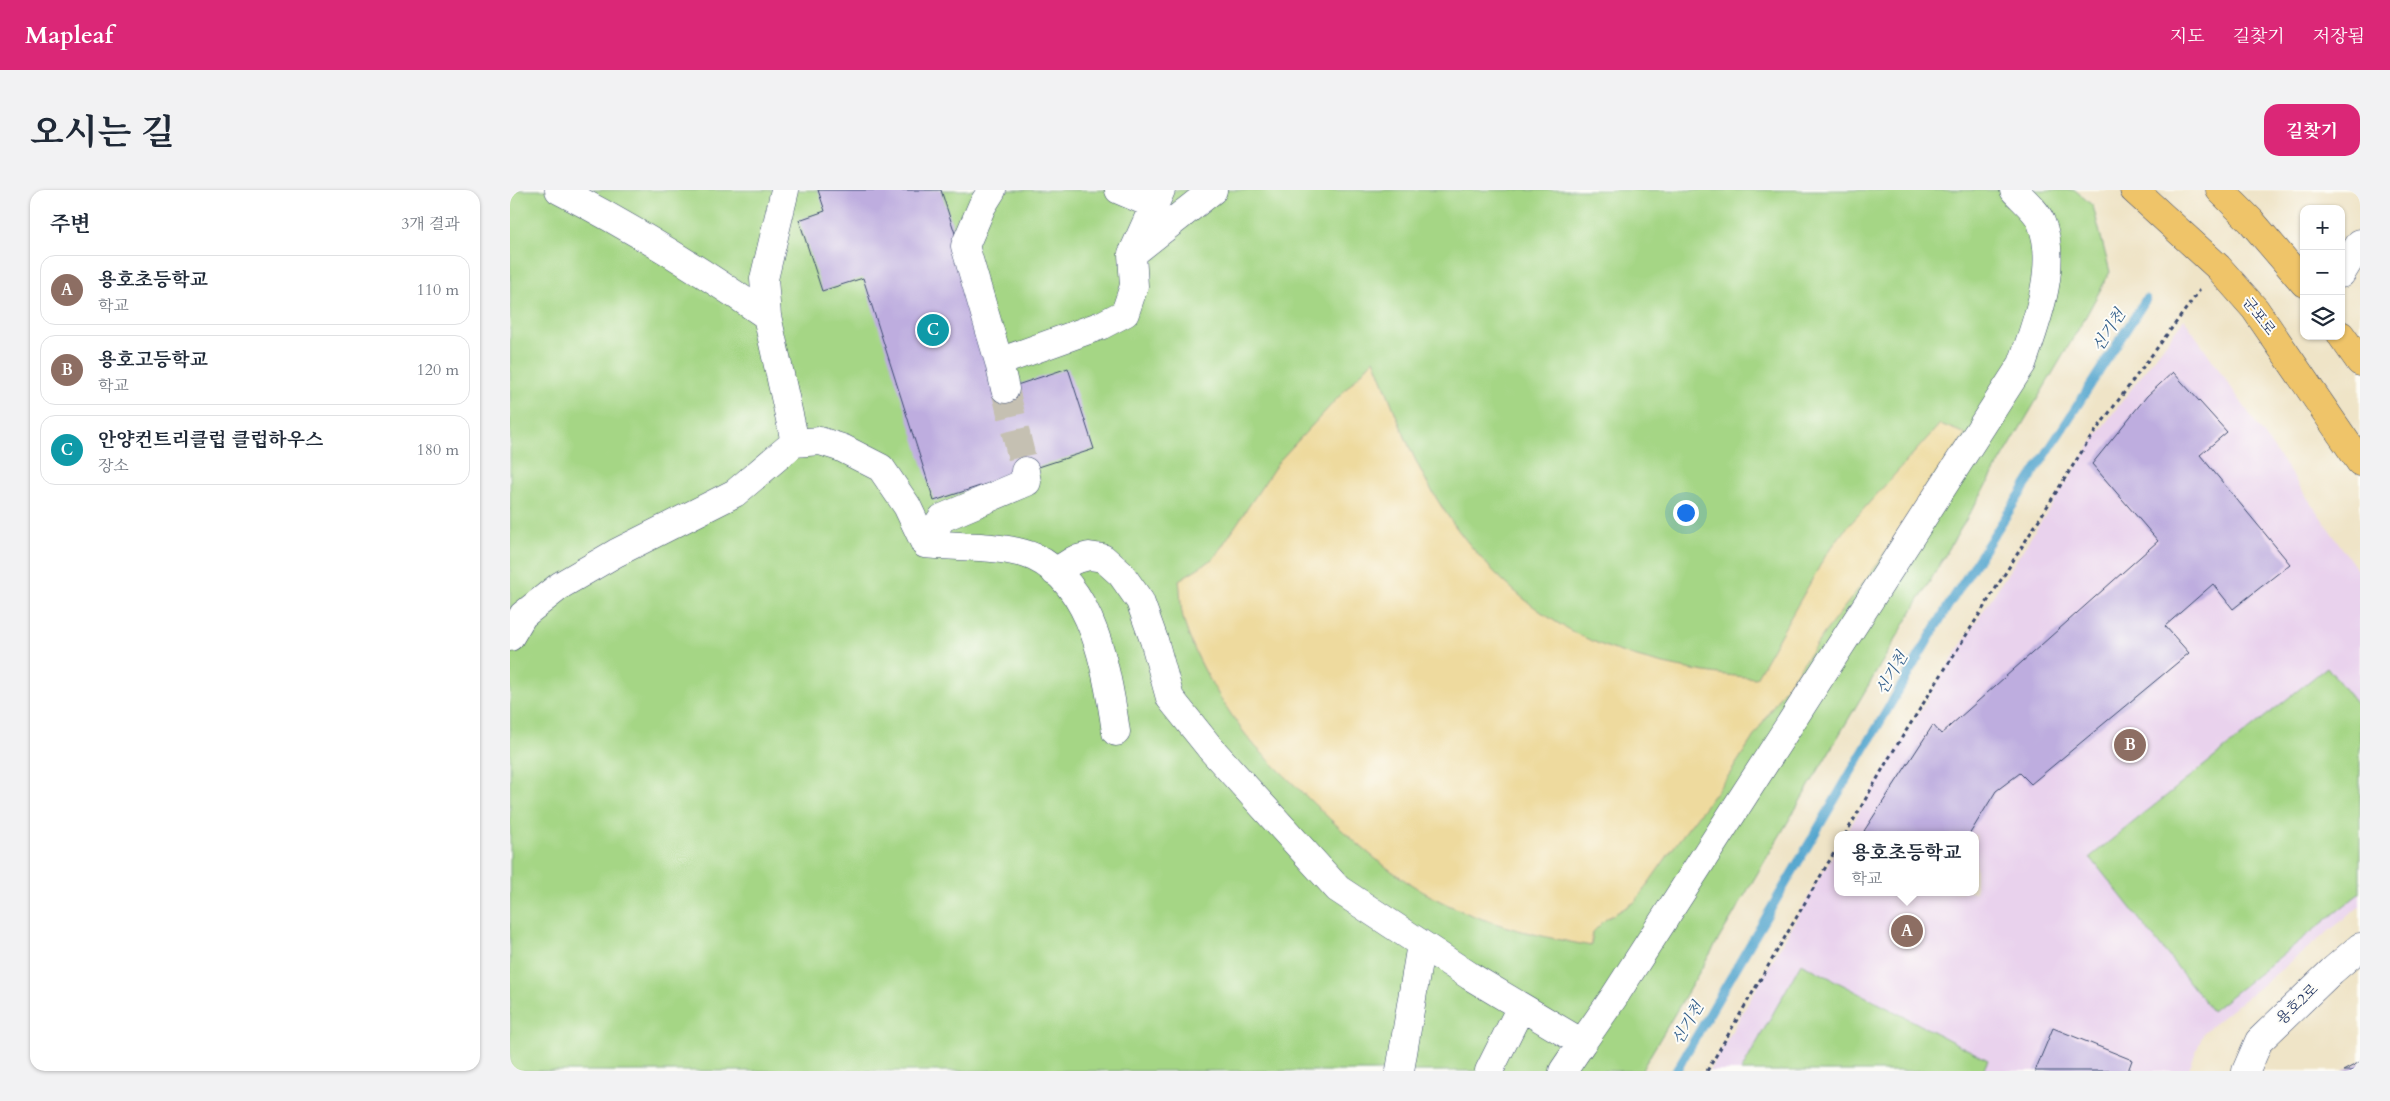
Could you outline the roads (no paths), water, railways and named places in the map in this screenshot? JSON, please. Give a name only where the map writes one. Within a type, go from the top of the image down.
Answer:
[{"type":"main road","name":"군포로","points":[[2134,190],[2218,267],[2255,309],[2279,341],[2360,462]]},
{"type":"main road","points":[[2220,190],[2251,221],[2300,278]]},
{"type":"main road","points":[[2345,340],[2360,362]]},
{"type":"street","points":[[559,190],[614,218],[767,316]]},
{"type":"street","points":[[786,190],[764,279],[767,316],[794,433],[794,443]]},
{"type":"street","points":[[992,190],[982,206],[966,246],[1006,389]]},
{"type":"street","points":[[999,362],[1102,325],[1125,313],[1134,286],[1132,254],[1158,198],[1119,190]]},
{"type":"street","points":[[1132,254],[1213,190]]},
{"type":"street","points":[[1562,1071],[1614,997],[2022,364],[2037,322],[2046,285],[2047,247],[2041,221],[2014,190]]},
{"type":"street","points":[[2345,267],[2360,243]]},
{"type":"street","points":[[510,637],[523,615],[561,585],[616,553],[735,493],[794,443],[820,441],[842,448],[881,468],[907,506],[925,544]]},
{"type":"street","points":[[925,544],[942,518],[1027,482],[1025,471]]},
{"type":"street","points":[[925,544],[1013,551],[1034,558],[1055,572],[1078,598],[1095,634],[1108,676],[1116,732]]},
{"type":"street","points":[[1055,572],[1074,560],[1089,556],[1104,558],[1121,574],[1140,601],[1154,640],[1170,698],[1211,749],[1338,890],[1421,944],[1582,1043]]},
{"type":"street","points":[[1400,1071],[1421,944]]},
{"type":"street","name":"용호2로","points":[[2246,1071],[2259,1041],[2332,971],[2360,947]]},
{"type":"street","points":[[1489,1071],[1521,1006]]},
{"type":"waterway","name":"신기천","points":[[1676,1071],[1948,606],[2146,299]]},
{"type":"tunnel","points":[[1005,389],[1025,471]]},
{"type":"place","name":"안양컨트리클럽 클럽하우스","points":[[933,330]]},
{"type":"place","name":"용호고등학교","points":[[2130,745]]},
{"type":"place","name":"용호초등학교","points":[[1907,931]]}]
